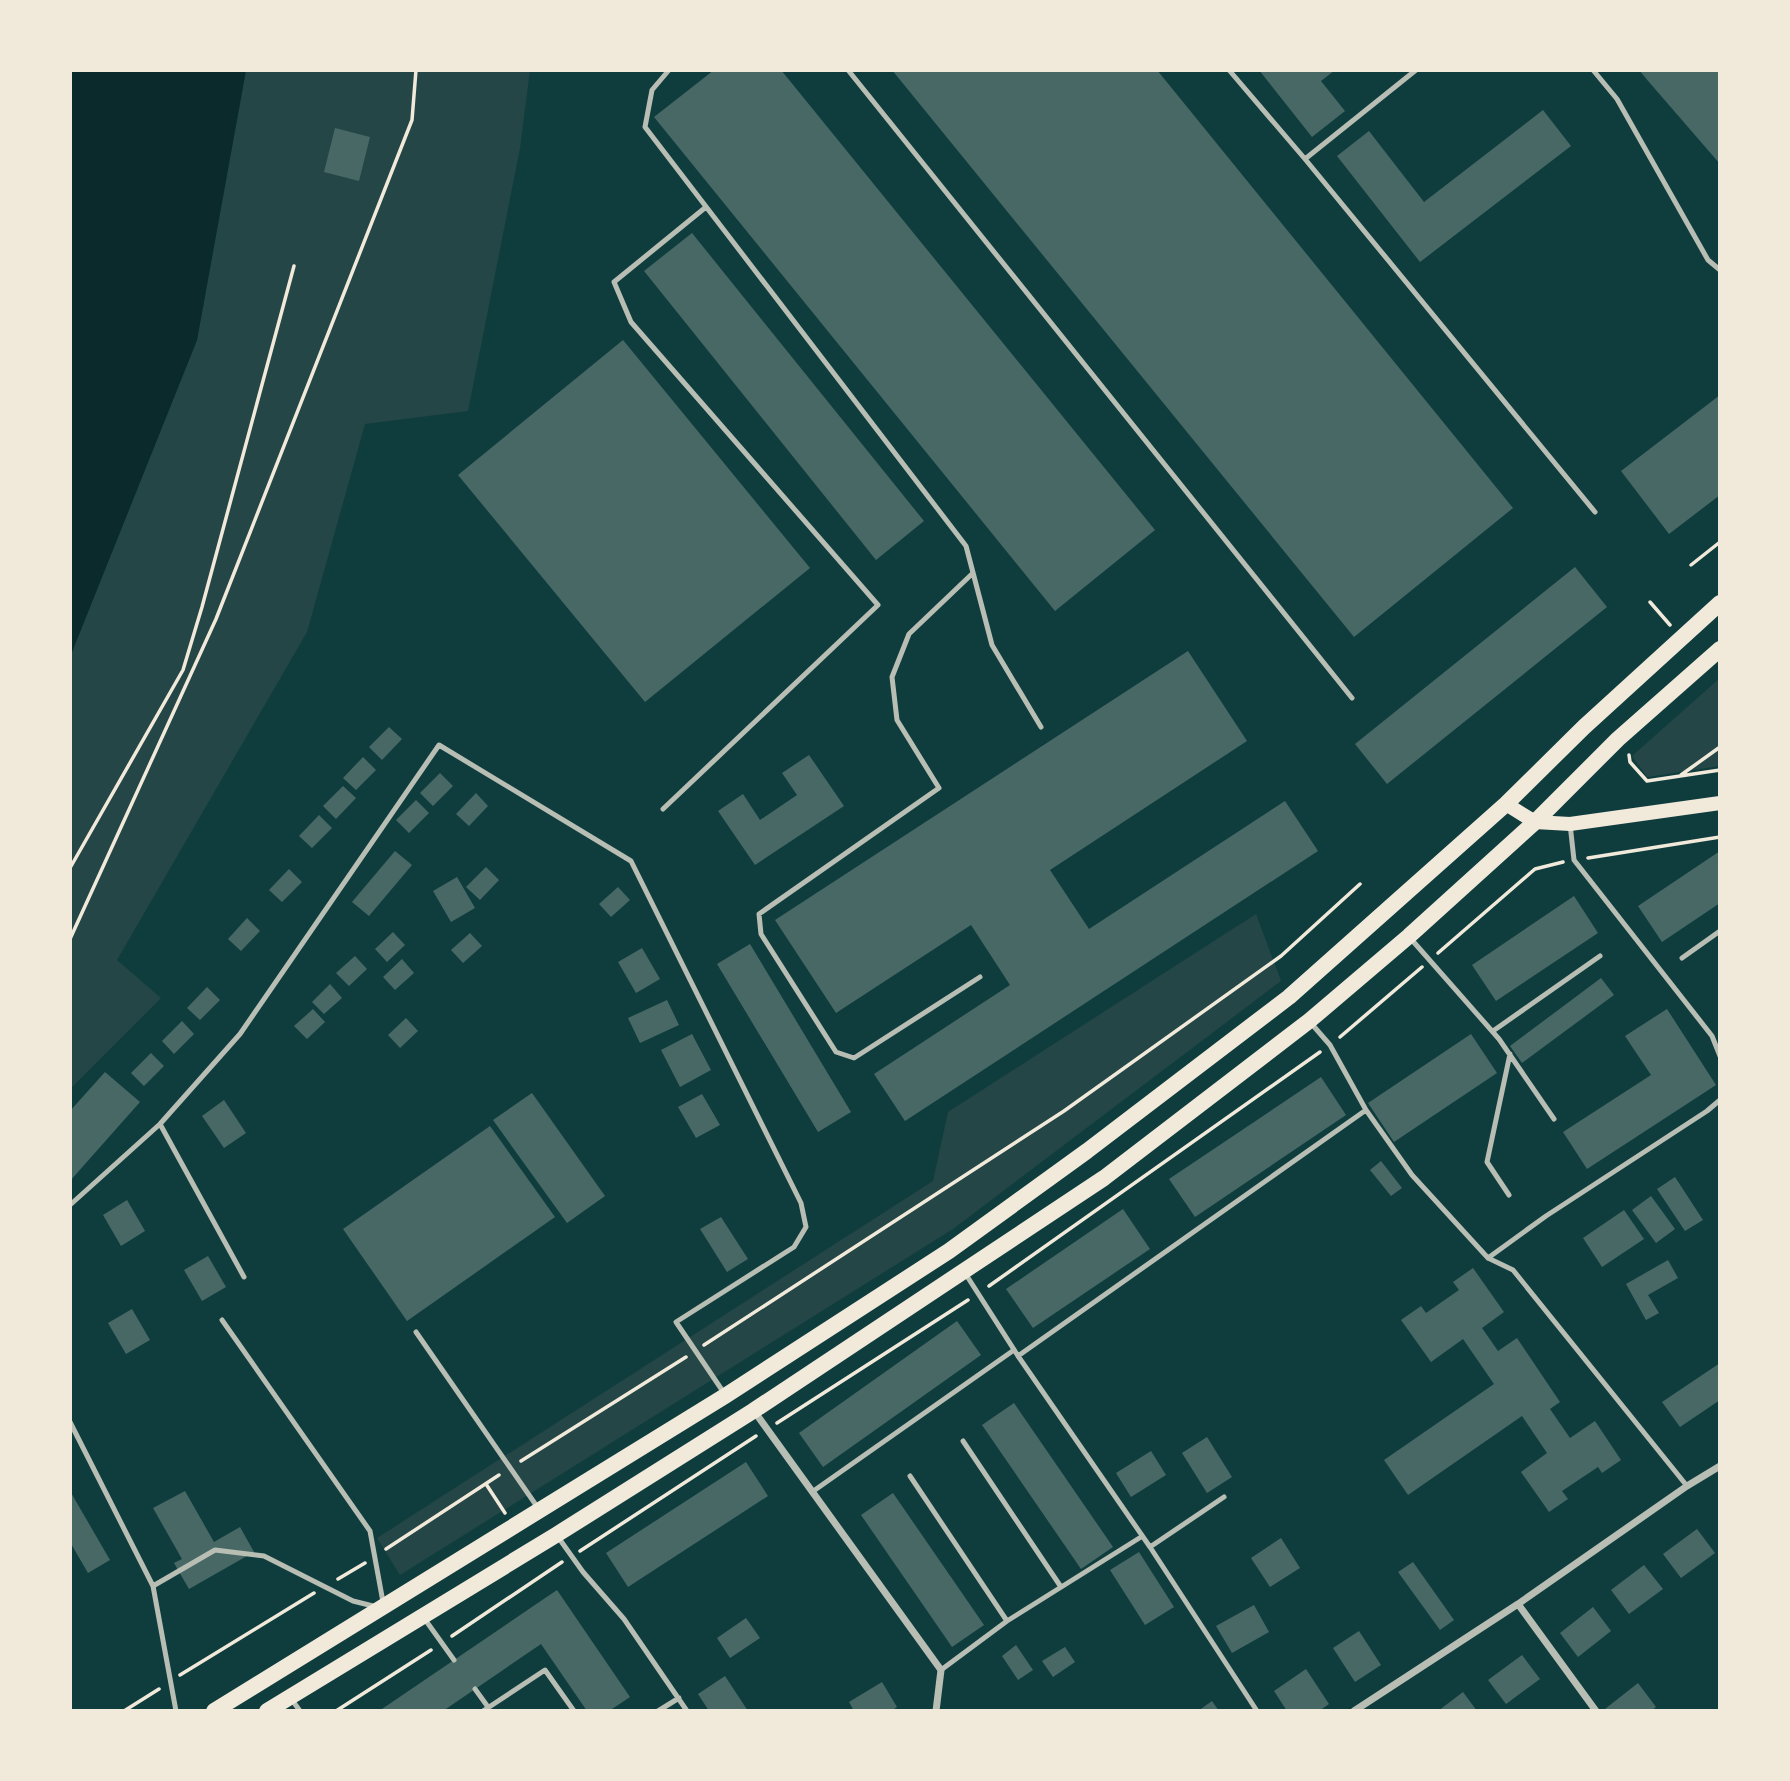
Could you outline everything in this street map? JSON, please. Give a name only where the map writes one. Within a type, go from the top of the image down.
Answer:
[{"type":"main road","points":[[214,1711],[725,1396],[949,1251],[1108,1135],[1289,997],[1506,804],[1584,727],[1720,603]]},
{"type":"main road","points":[[267,1711],[753,1411],[1104,1178],[1310,1021],[1409,936],[1535,822],[1618,739],[1720,649]]},
{"type":"main road","points":[[1506,804],[1535,822],[1570,824],[1720,803]]},
{"type":"main road","points":[[540,1512],[556,1535]]},
{"type":"street","points":[[753,1411],[941,1670],[936,1711]]},
{"type":"street","points":[[1354,1711],[1518,1604],[1687,1486],[1720,1466]]},
{"type":"street","points":[[1518,1604],[1596,1711]]},
{"type":"lane","points":[[669,70],[652,90],[645,127],[966,546],[992,645],[1041,727]]},
{"type":"lane","points":[[848,70],[1352,698]]},
{"type":"lane","points":[[1229,70],[1595,512]]},
{"type":"lane","points":[[1305,159],[1416,70]]},
{"type":"lane","points":[[1593,70],[1617,99],[1708,260],[1720,270]]},
{"type":"lane","points":[[663,808],[877,605],[631,322],[614,282],[706,207]]},
{"type":"lane","points":[[973,573],[909,634],[892,677],[897,720],[939,788],[758,914],[761,933],[836,1052],[853,1058],[980,977]]},
{"type":"lane","points":[[70,1205],[160,1124],[240,1034],[439,745],[631,861],[802,1203],[806,1227],[794,1247],[676,1322],[725,1396]]},
{"type":"lane","points":[[1570,824],[1574,860],[1712,1036],[1720,1056]]},
{"type":"lane","points":[[1682,958],[1720,931]]},
{"type":"lane","points":[[1409,936],[1493,1031],[1554,1119]]},
{"type":"lane","points":[[1493,1031],[1600,956]]},
{"type":"lane","points":[[1310,1021],[1330,1045],[1366,1110],[1412,1175],[1488,1258],[1513,1270],[1687,1486]]},
{"type":"lane","points":[[1509,1195],[1487,1162],[1510,1054]]},
{"type":"lane","points":[[1488,1258],[1720,1100]]},
{"type":"lane","points":[[812,1492],[1366,1110]]},
{"type":"lane","points":[[160,1124],[244,1277]]},
{"type":"lane","points":[[965,1272],[1016,1353],[1150,1547],[1257,1711]]},
{"type":"lane","points":[[153,1586],[215,1550],[264,1556],[354,1601],[384,1608],[370,1531],[222,1320]]},
{"type":"lane","points":[[416,1332],[540,1512]]},
{"type":"lane","points":[[70,1422],[153,1586],[176,1711]]},
{"type":"lane","points":[[963,1441],[1061,1587]]},
{"type":"lane","points":[[910,1476],[1007,1621]]},
{"type":"lane","points":[[1150,1547],[1224,1497]]},
{"type":"lane","points":[[556,1535],[583,1572],[624,1619],[687,1711]]},
{"type":"lane","points":[[941,1670],[1007,1621],[1142,1537]]},
{"type":"lane","points":[[423,1616],[454,1660]]},
{"type":"lane","points":[[475,1689],[485,1709],[545,1670],[574,1711]]},
{"type":"lane","points":[[290,1697],[299,1711]]},
{"type":"lane","points":[[658,1711],[679,1698]]},
{"type":"path","points":[[70,939],[216,619],[412,121],[416,70]]},
{"type":"path","points":[[70,869],[183,670],[294,266]]},
{"type":"path","points":[[1691,565],[1720,542]]},
{"type":"path","points":[[1650,602],[1671,627]]},
{"type":"path","points":[[183,670],[191,674]]},
{"type":"path","points":[[1679,776],[1720,747]]},
{"type":"path","points":[[1628,752],[1630,762],[1647,781],[1720,770]]},
{"type":"path","points":[[124,1711],[374,1557],[1064,1111],[1281,956],[1360,884]]},
{"type":"path","points":[[485,1483],[508,1517]]},
{"type":"shaded area","points":[[70,70],[246,70],[197,340],[70,657]]},
{"type":"shaded area","points":[[246,70],[530,70],[520,148],[468,411],[365,424],[307,632],[117,960],[161,998],[70,1089],[70,657],[197,340]]},
{"type":"shaded area","points":[[1720,678],[1720,766],[1647,777],[1632,756]]},
{"type":"shaded area","points":[[1256,914],[1281,981],[953,1229],[400,1575],[377,1538],[933,1181],[948,1112]]},
{"type":"building","points":[[714,70],[781,70],[1155,530],[1055,611],[654,117]]},
{"type":"building","points":[[892,70],[1157,70],[1513,508],[1354,637]]},
{"type":"building","points":[[1259,70],[1335,70],[1321,81],[1345,111],[1312,137]]},
{"type":"building","points":[[1639,70],[1720,70],[1720,164],[1649,82]]},
{"type":"building","points":[[1543,110],[1571,146],[1420,262],[1337,156],[1369,131],[1424,202]]},
{"type":"building","points":[[335,128],[370,137],[359,181],[324,172]]},
{"type":"building","points":[[692,233],[924,521],[876,560],[644,271]]},
{"type":"building","points":[[623,340],[810,568],[645,702],[458,475]]},
{"type":"building","points":[[1720,395],[1720,495],[1669,534],[1621,471]]},
{"type":"building","points":[[1575,567],[1607,607],[1387,784],[1355,744]]},
{"type":"building","points":[[1188,651],[1247,741],[1050,870],[1089,929],[1285,801],[1318,851],[905,1121],[874,1074],[1010,985],[971,925],[836,1013],[775,920]]},
{"type":"building","points":[[389,727],[402,739],[382,760],[369,747]]},
{"type":"building","points":[[809,755],[844,806],[755,865],[718,811],[743,794],[760,820],[797,795],[782,773]]},
{"type":"building","points":[[363,757],[376,770],[356,790],[343,778]]},
{"type":"building","points":[[440,773],[453,786],[433,806],[420,793]]},
{"type":"building","points":[[343,786],[356,798],[336,819],[323,806]]},
{"type":"building","points":[[476,793],[488,806],[469,826],[456,814]]},
{"type":"building","points":[[416,800],[429,813],[409,833],[396,820]]},
{"type":"building","points":[[319,815],[332,828],[312,848],[299,836]]},
{"type":"building","points":[[395,851],[412,865],[369,916],[352,902]]},
{"type":"building","points":[[1720,851],[1720,903],[1662,942],[1638,906]]},
{"type":"building","points":[[486,867],[499,880],[480,900],[466,887]]},
{"type":"building","points":[[289,869],[302,882],[282,902],[269,890]]},
{"type":"building","points":[[457,877],[475,908],[451,922],[433,891]]},
{"type":"building","points":[[618,887],[630,900],[611,917],[599,904]]},
{"type":"building","points":[[1574,896],[1598,933],[1496,1001],[1472,965]]},
{"type":"building","points":[[247,918],[260,931],[241,951],[228,939]]},
{"type":"building","points":[[393,932],[405,945],[387,962],[375,949]]},
{"type":"building","points":[[470,933],[482,946],[463,963],[451,950]]},
{"type":"building","points":[[750,944],[851,1112],[818,1132],[717,964]]},
{"type":"building","points":[[642,948],[660,979],[636,993],[618,962]]},
{"type":"building","points":[[355,956],[367,969],[349,986],[336,973]]},
{"type":"building","points":[[402,959],[414,973],[395,990],[383,977]]},
{"type":"building","points":[[1601,978],[1614,995],[1522,1063],[1510,1046]]},
{"type":"building","points":[[330,984],[342,998],[324,1014],[312,1002]]},
{"type":"building","points":[[207,987],[220,1000],[200,1020],[187,1008]]},
{"type":"building","points":[[667,1000],[679,1025],[640,1043],[628,1018]]},
{"type":"building","points":[[313,1009],[325,1022],[307,1039],[294,1026]]},
{"type":"building","points":[[1667,1009],[1716,1085],[1587,1169],[1563,1132],[1651,1075],[1625,1036]]},
{"type":"building","points":[[406,1018],[418,1031],[400,1048],[388,1035]]},
{"type":"building","points":[[182,1021],[194,1034],[174,1054],[162,1041]]},
{"type":"building","points":[[692,1034],[711,1070],[680,1087],[661,1050]]},
{"type":"building","points":[[1471,1034],[1497,1073],[1394,1142],[1368,1103]]},
{"type":"building","points":[[151,1053],[164,1066],[144,1086],[131,1073]]},
{"type":"building","points":[[105,1072],[140,1102],[70,1181],[70,1111]]},
{"type":"building","points":[[1321,1077],[1346,1115],[1195,1217],[1169,1179]]},
{"type":"building","points":[[532,1093],[605,1196],[567,1223],[493,1120]]},
{"type":"building","points":[[702,1094],[720,1125],[696,1138],[678,1107]]},
{"type":"building","points":[[224,1100],[246,1133],[224,1148],[202,1116]]},
{"type":"building","points":[[490,1126],[555,1217],[407,1321],[343,1229]]},
{"type":"building","points":[[1381,1161],[1402,1188],[1391,1196],[1370,1170]]},
{"type":"building","points":[[1675,1177],[1703,1220],[1685,1231],[1657,1189]]},
{"type":"building","points":[[1651,1196],[1675,1229],[1656,1243],[1632,1210]]},
{"type":"building","points":[[127,1200],[145,1231],[121,1246],[103,1215]]},
{"type":"building","points":[[1123,1209],[1150,1249],[1033,1328],[1006,1289]]},
{"type":"building","points":[[1624,1210],[1644,1239],[1602,1267],[1583,1238]]},
{"type":"building","points":[[721,1217],[748,1259],[727,1272],[700,1229]]},
{"type":"building","points":[[208,1256],[226,1287],[202,1301],[184,1270]]},
{"type":"building","points":[[1668,1260],[1678,1278],[1648,1295],[1659,1313],[1646,1320],[1626,1284]]},
{"type":"building","points":[[1473,1268],[1504,1312],[1482,1328],[1498,1351],[1517,1338],[1560,1402],[1550,1409],[1570,1438],[1595,1421],[1621,1460],[1602,1473],[1598,1467],[1562,1491],[1568,1499],[1549,1512],[1521,1472],[1547,1453],[1522,1416],[1408,1495],[1384,1460],[1494,1384],[1463,1339],[1431,1362],[1401,1320],[1421,1306],[1426,1313],[1459,1290],[1453,1282]]},
{"type":"building","points":[[132,1309],[150,1340],[126,1354],[108,1323]]},
{"type":"building","points":[[957,1321],[981,1355],[823,1467],[799,1433]]},
{"type":"building","points":[[1720,1363],[1720,1400],[1680,1427],[1662,1402]]},
{"type":"building","points":[[1014,1403],[1113,1547],[1081,1569],[982,1425]]},
{"type":"building","points":[[1207,1437],[1232,1477],[1207,1493],[1182,1453]]},
{"type":"building","points":[[1151,1451],[1166,1475],[1131,1497],[1116,1473]]},
{"type":"building","points":[[746,1462],[768,1496],[628,1587],[606,1553]]},
{"type":"building","points":[[70,1491],[110,1560],[88,1573],[70,1542]]},
{"type":"building","points":[[185,1491],[214,1542],[240,1527],[254,1552],[189,1589],[174,1563],[182,1559],[153,1508]]},
{"type":"building","points":[[893,1493],[984,1625],[952,1647],[861,1515]]},
{"type":"building","points":[[1697,1529],[1715,1553],[1681,1578],[1663,1554]]},
{"type":"building","points":[[1281,1538],[1300,1568],[1270,1587],[1251,1558]]},
{"type":"building","points":[[1139,1552],[1174,1607],[1145,1625],[1110,1570]]},
{"type":"building","points":[[1413,1562],[1454,1620],[1440,1630],[1398,1572]]},
{"type":"building","points":[[1644,1565],[1663,1589],[1629,1614],[1611,1590]]},
{"type":"building","points":[[557,1590],[630,1697],[609,1711],[587,1711],[541,1644],[443,1711],[379,1711]]},
{"type":"building","points":[[1254,1605],[1269,1632],[1232,1653],[1216,1626]]},
{"type":"building","points":[[1593,1607],[1611,1631],[1578,1657],[1560,1633]]},
{"type":"building","points":[[746,1618],[760,1638],[730,1658],[717,1638]]},
{"type":"building","points":[[1359,1631],[1381,1665],[1355,1682],[1333,1648]]},
{"type":"building","points":[[1016,1645],[1033,1670],[1018,1680],[1002,1656]]},
{"type":"building","points":[[1065,1647],[1075,1662],[1053,1677],[1042,1661]]},
{"type":"building","points":[[1522,1655],[1540,1679],[1506,1704],[1488,1680]]},
{"type":"building","points":[[1306,1669],[1329,1704],[1319,1711],[1287,1711],[1274,1691]]},
{"type":"building","points":[[725,1676],[748,1711],[709,1711],[698,1694]]},
{"type":"building","points":[[882,1682],[897,1707],[891,1711],[854,1711],[849,1702]]},
{"type":"building","points":[[1638,1683],[1656,1707],[1651,1711],[1606,1711],[1605,1709]]},
{"type":"building","points":[[1463,1692],[1477,1711],[1438,1711]]},
{"type":"building","points":[[1212,1701],[1219,1711],[1198,1711]]}]
